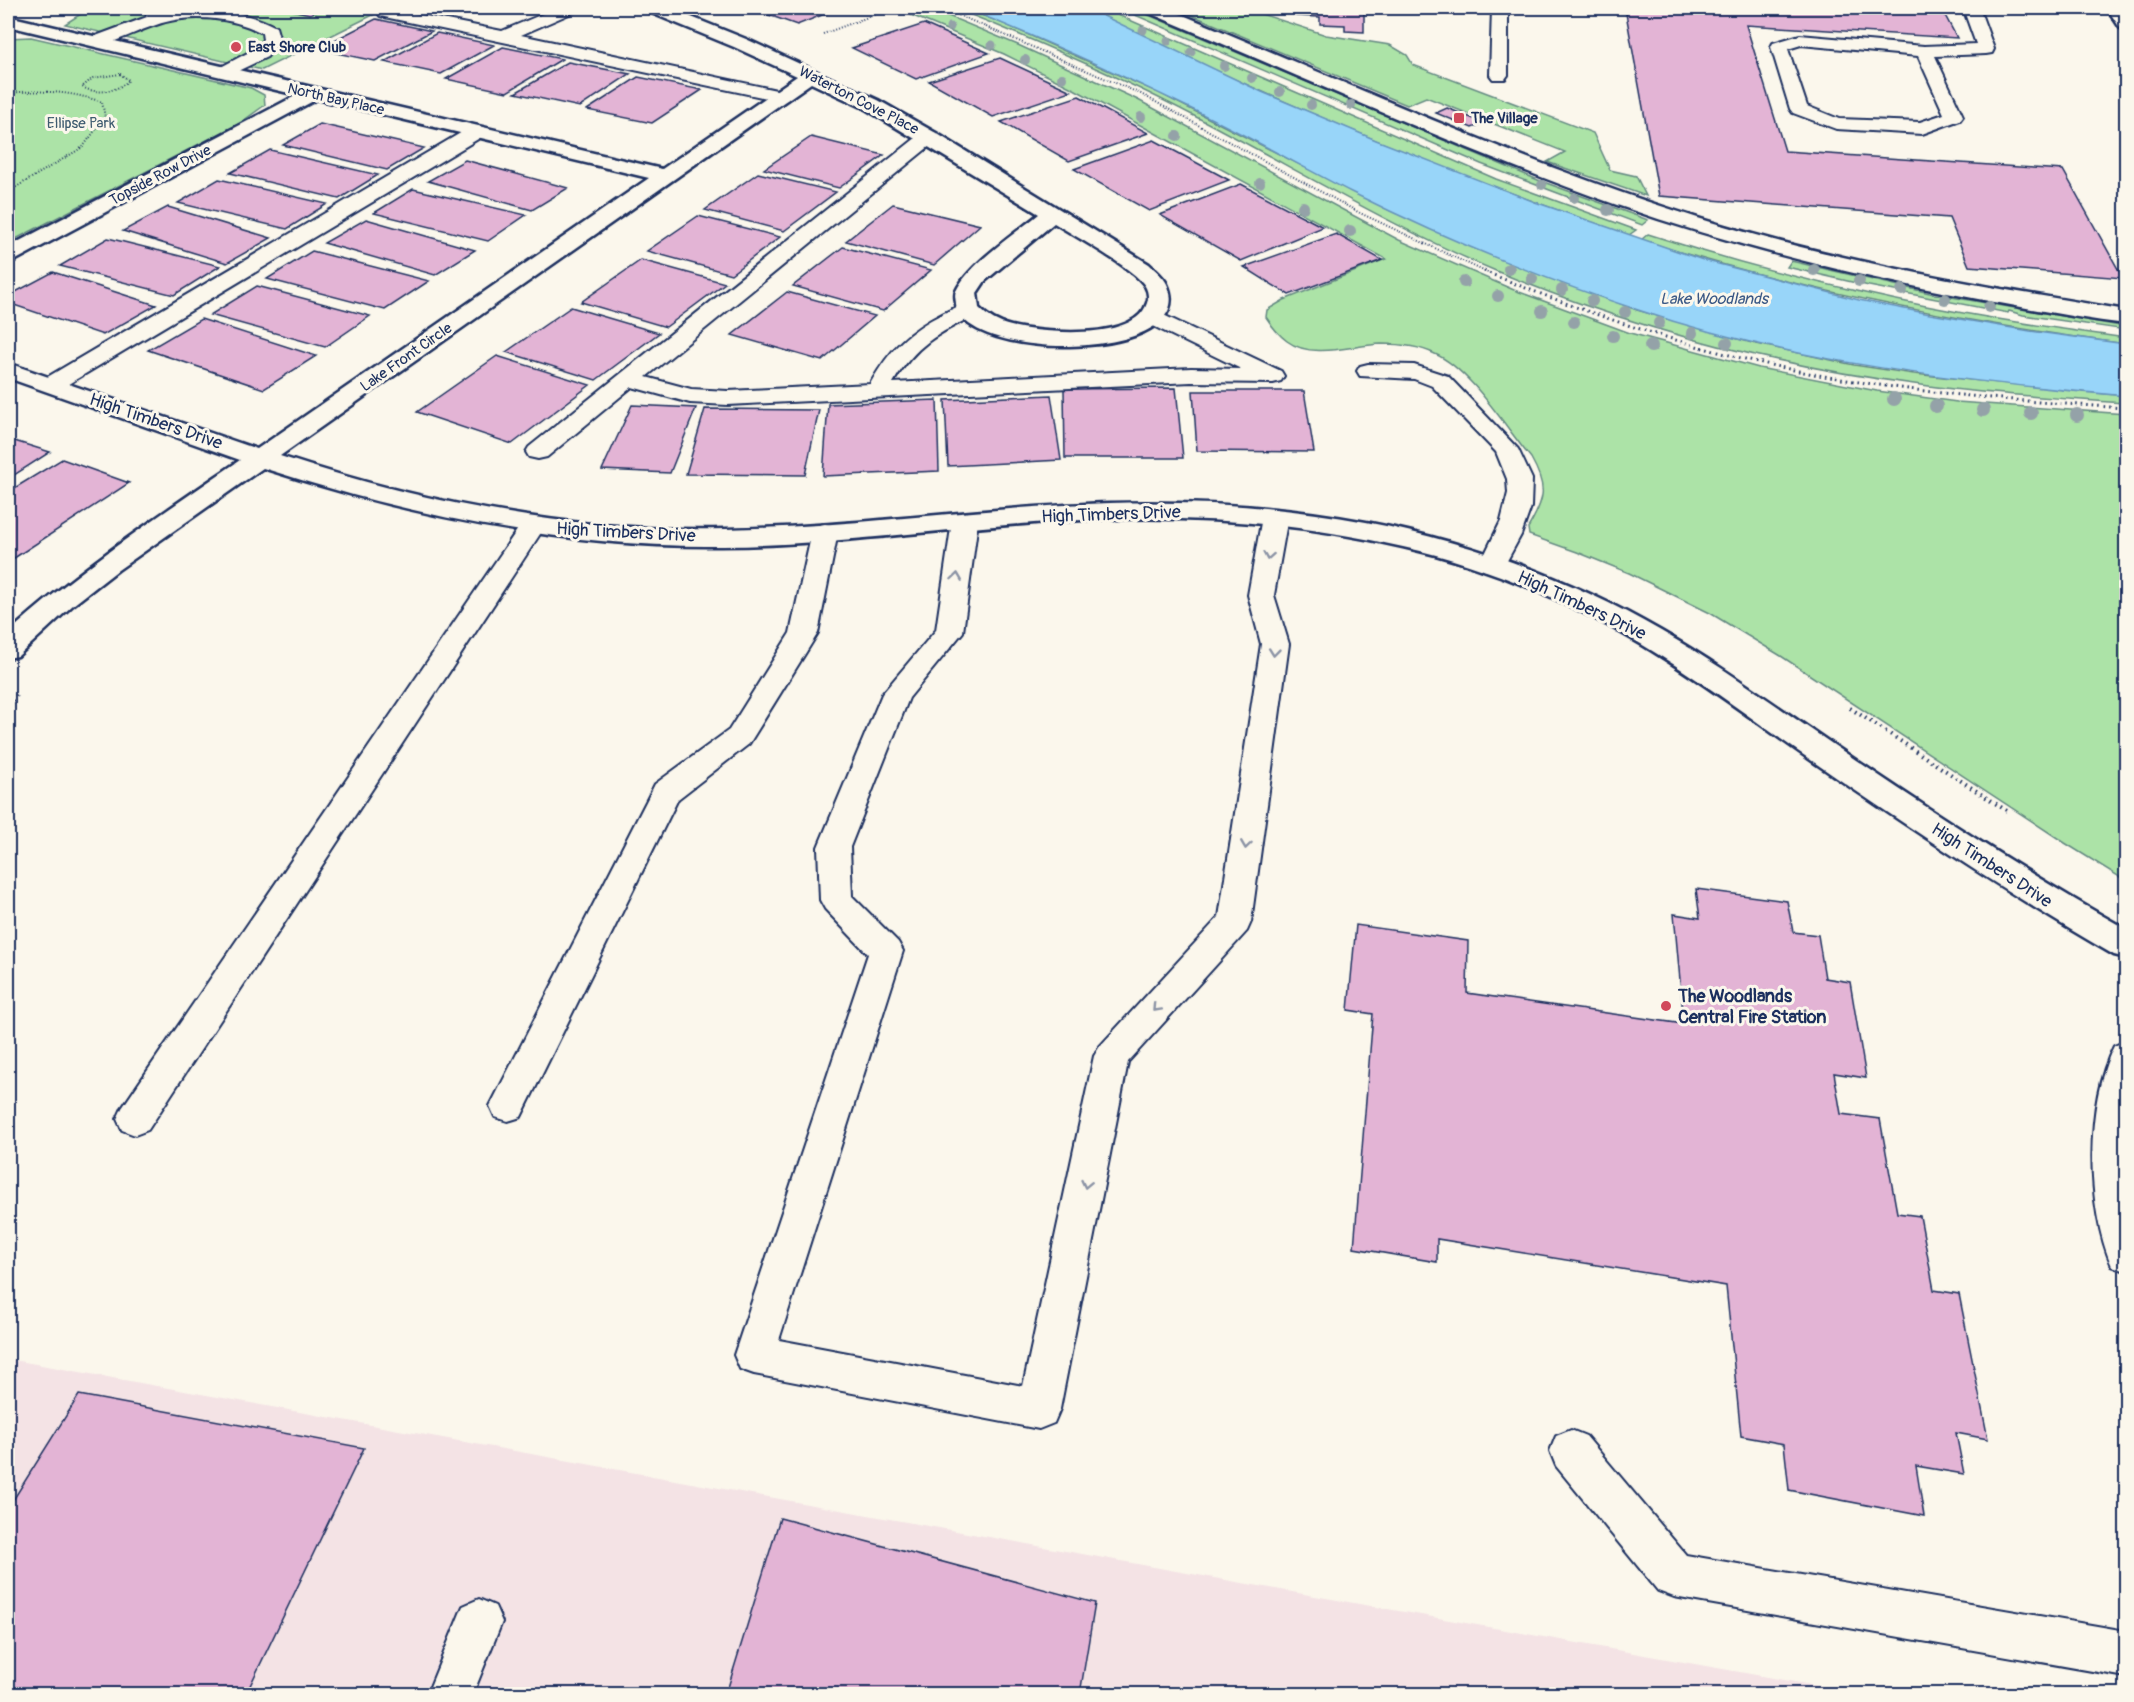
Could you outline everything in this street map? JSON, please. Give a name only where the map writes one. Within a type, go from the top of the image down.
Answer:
[{"type":"street","name":"Waterton Cove Place","points":[[655,8],[811,75],[871,104],[1053,213],[1150,277],[1156,284],[1160,298],[1153,317]]},
{"type":"street","points":[[1153,8],[1557,176],[1662,213],[1866,270],[1984,294],[2127,316]]},
{"type":"street","points":[[2115,8],[2127,24]]},
{"type":"street","name":"North Bay Place","points":[[8,21],[666,176]]},
{"type":"street","name":"Lake Front Circle","points":[[8,649],[63,599],[108,564],[811,75]]},
{"type":"street","name":"Topside Row Drive","points":[[8,255],[313,94]]},
{"type":"street","points":[[1053,213],[976,277],[966,293],[968,310],[982,323],[1004,332],[1056,340],[1108,337],[1137,328],[1153,317]]},
{"type":"street","name":"High Timbers Drive","points":[[8,370],[261,458],[384,495],[461,513],[596,534],[672,537],[825,531],[1140,510],[1216,512],[1275,517],[1376,533],[1493,564],[1573,597],[1656,640],[1948,838],[2052,904],[2127,945]]},
{"type":"lane","points":[[504,36],[570,8]]},
{"type":"lane","points":[[1499,75],[1500,8]]},
{"type":"lane","points":[[1924,51],[1954,116],[1922,128],[1836,124],[1799,110],[1779,47],[1800,40],[1924,51],[1986,49],[1971,8]]},
{"type":"lane","points":[[99,41],[155,13],[222,16],[249,22],[270,31],[272,41],[267,49],[225,72]]},
{"type":"lane","points":[[386,13],[781,96]]},
{"type":"lane","points":[[52,384],[476,132]]},
{"type":"lane","points":[[538,452],[929,137]]},
{"type":"lane","points":[[878,390],[908,343],[925,331],[968,310]]},
{"type":"lane","points":[[628,379],[675,393],[711,397],[1191,375],[1273,376],[1153,317]]},
{"type":"lane","points":[[1368,371],[1407,370],[1426,374],[1440,381],[1483,424],[1515,461],[1521,479],[1520,507],[1493,564]]},
{"type":"lane","points":[[965,521],[949,632],[896,694],[834,847],[837,900],[886,951],[754,1355],[1039,1409],[1112,1056],[1235,922],[1275,644],[1261,595],[1275,517]]},
{"type":"lane","points":[[135,1119],[533,525]]},
{"type":"lane","points":[[508,1106],[666,792],[739,737],[804,633],[825,531]]},
{"type":"lane","points":[[2127,1056],[2119,1082],[2120,1121],[2111,1165],[2114,1195],[2127,1253]]},
{"type":"lane","points":[[1571,1451],[1674,1575],[2127,1654]]},
{"type":"lane","points":[[450,1695],[479,1622]]},
{"type":"path","points":[[821,35],[892,8]]},
{"type":"path","points":[[942,8],[1017,38],[1169,108],[1293,177],[1476,268],[1623,324],[1753,360],[1879,385],[1970,396],[2127,408]]},
{"type":"path","points":[[8,93],[52,89],[81,94],[102,102],[105,117],[83,147],[8,192]]},
{"type":"shaded area","points":[[8,1359],[1231,1581],[1862,1694],[8,1694]]},
{"type":"green space","name":"East Shore Club","points":[[90,8],[387,8],[262,70],[65,24]]},
{"type":"green space","points":[[894,8],[929,8],[1018,45],[1138,100],[1399,240],[1514,290],[1630,333],[1759,368],[1877,391],[1957,402],[2126,414],[2126,881],[1781,656],[1710,613],[1629,573],[1529,535],[1528,528],[1538,509],[1542,493],[1536,468],[1487,400],[1461,372],[1448,362],[1422,349],[1395,344],[1320,351],[1308,350],[1287,341],[1266,317],[1267,310],[1284,300],[1386,259],[1074,89],[1004,54]]},
{"type":"green space","points":[[954,8],[964,8],[1004,24],[1159,93],[1391,211],[1500,258],[1637,310],[1752,343],[1854,365],[1914,374],[2126,396],[2126,403],[1967,390],[1860,376],[1754,355],[1598,310],[1458,254],[1109,74]]},
{"type":"green space","points":[[1087,8],[1102,8],[1496,179],[1636,230],[1629,235],[1422,159],[1219,72]]},
{"type":"green space","points":[[1119,8],[1132,8],[1538,180],[1648,220],[1642,225],[1481,164]]},
{"type":"green space","points":[[1175,8],[1243,8],[1326,35],[1390,45],[1407,55],[1413,65],[1593,133],[1610,170],[1636,176],[1646,196],[1547,162],[1565,152],[1426,97],[1407,105]]},
{"type":"green space","name":"Ellipse Park","points":[[31,37],[251,88],[264,95],[265,105],[240,123],[8,243],[8,38]]},
{"type":"green space","points":[[1648,234],[1701,251],[1837,287],[1962,313],[2126,338],[2126,344],[2003,326],[1821,290],[1641,240]]},
{"type":"green space","points":[[1791,261],[1934,294],[2126,327],[2126,330],[2009,311],[2008,313],[1869,286],[1787,267]]},
{"type":"water","name":"Lake Woodlands","points":[[964,8],[1087,8],[1262,92],[1376,140],[1535,202],[1703,260],[1859,300],[2030,331],[2126,344],[2126,396],[2002,384],[1880,368],[1819,357],[1698,329],[1601,298],[1528,271],[1421,225],[1351,192],[1173,100],[1114,72]]},
{"type":"building","points":[[281,8],[325,8],[310,14]]},
{"type":"building","points":[[460,8],[500,8],[484,14]]},
{"type":"building","points":[[749,8],[840,8],[797,25]]},
{"type":"building","points":[[1297,8],[1364,8],[1364,32],[1345,31],[1345,25],[1320,24],[1320,17],[1296,16]]},
{"type":"building","points":[[1625,8],[1941,8],[1957,38],[1746,25],[1785,151],[2063,170],[2123,278],[1969,266],[1949,218],[1659,196]]},
{"type":"building","points":[[376,19],[432,31],[375,61],[317,49]]},
{"type":"building","points":[[924,24],[989,53],[916,79],[852,48]]},
{"type":"building","points":[[437,33],[494,45],[441,74],[384,62]]},
{"type":"building","points":[[503,47],[562,59],[507,92],[446,79]]},
{"type":"building","points":[[1000,58],[1071,91],[993,117],[929,81]]},
{"type":"building","points":[[568,62],[630,74],[580,107],[515,93]]},
{"type":"building","points":[[638,77],[702,90],[652,123],[587,110]]},
{"type":"building","points":[[1079,96],[1148,133],[1069,161],[1001,122]]},
{"type":"building","points":[[1447,108],[1484,123],[1472,128],[1436,113]]},
{"type":"building","points":[[320,124],[424,148],[387,170],[283,145]]},
{"type":"building","points":[[811,137],[884,155],[839,188],[764,169]]},
{"type":"building","points":[[1154,140],[1229,180],[1149,211],[1074,169]]},
{"type":"building","points":[[270,150],[378,175],[339,199],[230,173]]},
{"type":"building","points":[[465,160],[568,188],[532,210],[428,181]]},
{"type":"building","points":[[758,173],[836,192],[784,231],[705,210]]},
{"type":"building","points":[[219,179],[327,204],[287,229],[178,203]]},
{"type":"building","points":[[1241,184],[1323,227],[1241,261],[1160,215]]},
{"type":"building","points":[[413,189],[526,215],[488,241],[374,213]]},
{"type":"building","points":[[893,204],[980,225],[934,265],[846,241]]},
{"type":"building","points":[[168,207],[271,238],[227,263],[123,231]]},
{"type":"building","points":[[698,216],[780,237],[731,274],[647,251]]},
{"type":"building","points":[[366,219],[475,250],[435,275],[324,243]]},
{"type":"building","points":[[1336,234],[1382,260],[1289,295],[1244,267]]},
{"type":"building","points":[[108,238],[220,266],[174,295],[60,266]]},
{"type":"building","points":[[843,247],[931,270],[883,311],[793,286]]},
{"type":"building","points":[[312,251],[429,281],[385,310],[267,279]]},
{"type":"building","points":[[641,260],[725,283],[666,327],[581,302]]},
{"type":"building","points":[[53,272],[156,305],[103,335],[8,303],[8,296]]},
{"type":"building","points":[[257,286],[370,316],[325,347],[210,315]]},
{"type":"building","points":[[787,292],[875,316],[822,361],[732,335]]},
{"type":"building","points":[[571,307],[659,333],[596,380],[506,352]]},
{"type":"building","points":[[201,319],[316,356],[264,389],[148,350]]},
{"type":"building","points":[[497,356],[590,385],[512,444],[417,412]]},
{"type":"building","points":[[1176,388],[1183,458],[1065,458],[1064,389]]},
{"type":"building","points":[[1193,391],[1304,391],[1314,452],[1197,451]]},
{"type":"building","points":[[1051,395],[1061,460],[948,466],[945,400]]},
{"type":"building","points":[[937,400],[939,471],[823,476],[828,404]]},
{"type":"building","points":[[632,405],[696,408],[670,473],[602,470]]},
{"type":"building","points":[[705,409],[819,410],[805,475],[686,474]]},
{"type":"building","points":[[8,439],[50,452],[8,479]]},
{"type":"building","points":[[62,459],[129,483],[8,562],[8,492]]},
{"type":"building","points":[[1696,889],[1787,901],[1793,932],[1818,935],[1825,978],[1850,982],[1866,1078],[1834,1073],[1841,1114],[1880,1119],[1897,1213],[1920,1216],[1934,1290],[1959,1294],[1988,1439],[1956,1433],[1964,1474],[1916,1466],[1924,1516],[1789,1490],[1784,1444],[1741,1436],[1726,1286],[1437,1239],[1437,1262],[1354,1248],[1373,1014],[1348,1010],[1356,925],[1468,941],[1467,993],[1684,1024],[1674,914],[1700,918]]},
{"type":"building","points":[[79,1395],[364,1448],[246,1694],[8,1694],[8,1508]]},
{"type":"building","points":[[780,1518],[1095,1603],[1080,1694],[726,1694]]},
{"type":"place","name":"East Shore Club","points":[[236,47]]},
{"type":"place","name":"The Village","points":[[1459,118]]},
{"type":"place","name":"The Woodlands Central Fire Station","points":[[1666,1006]]}]
